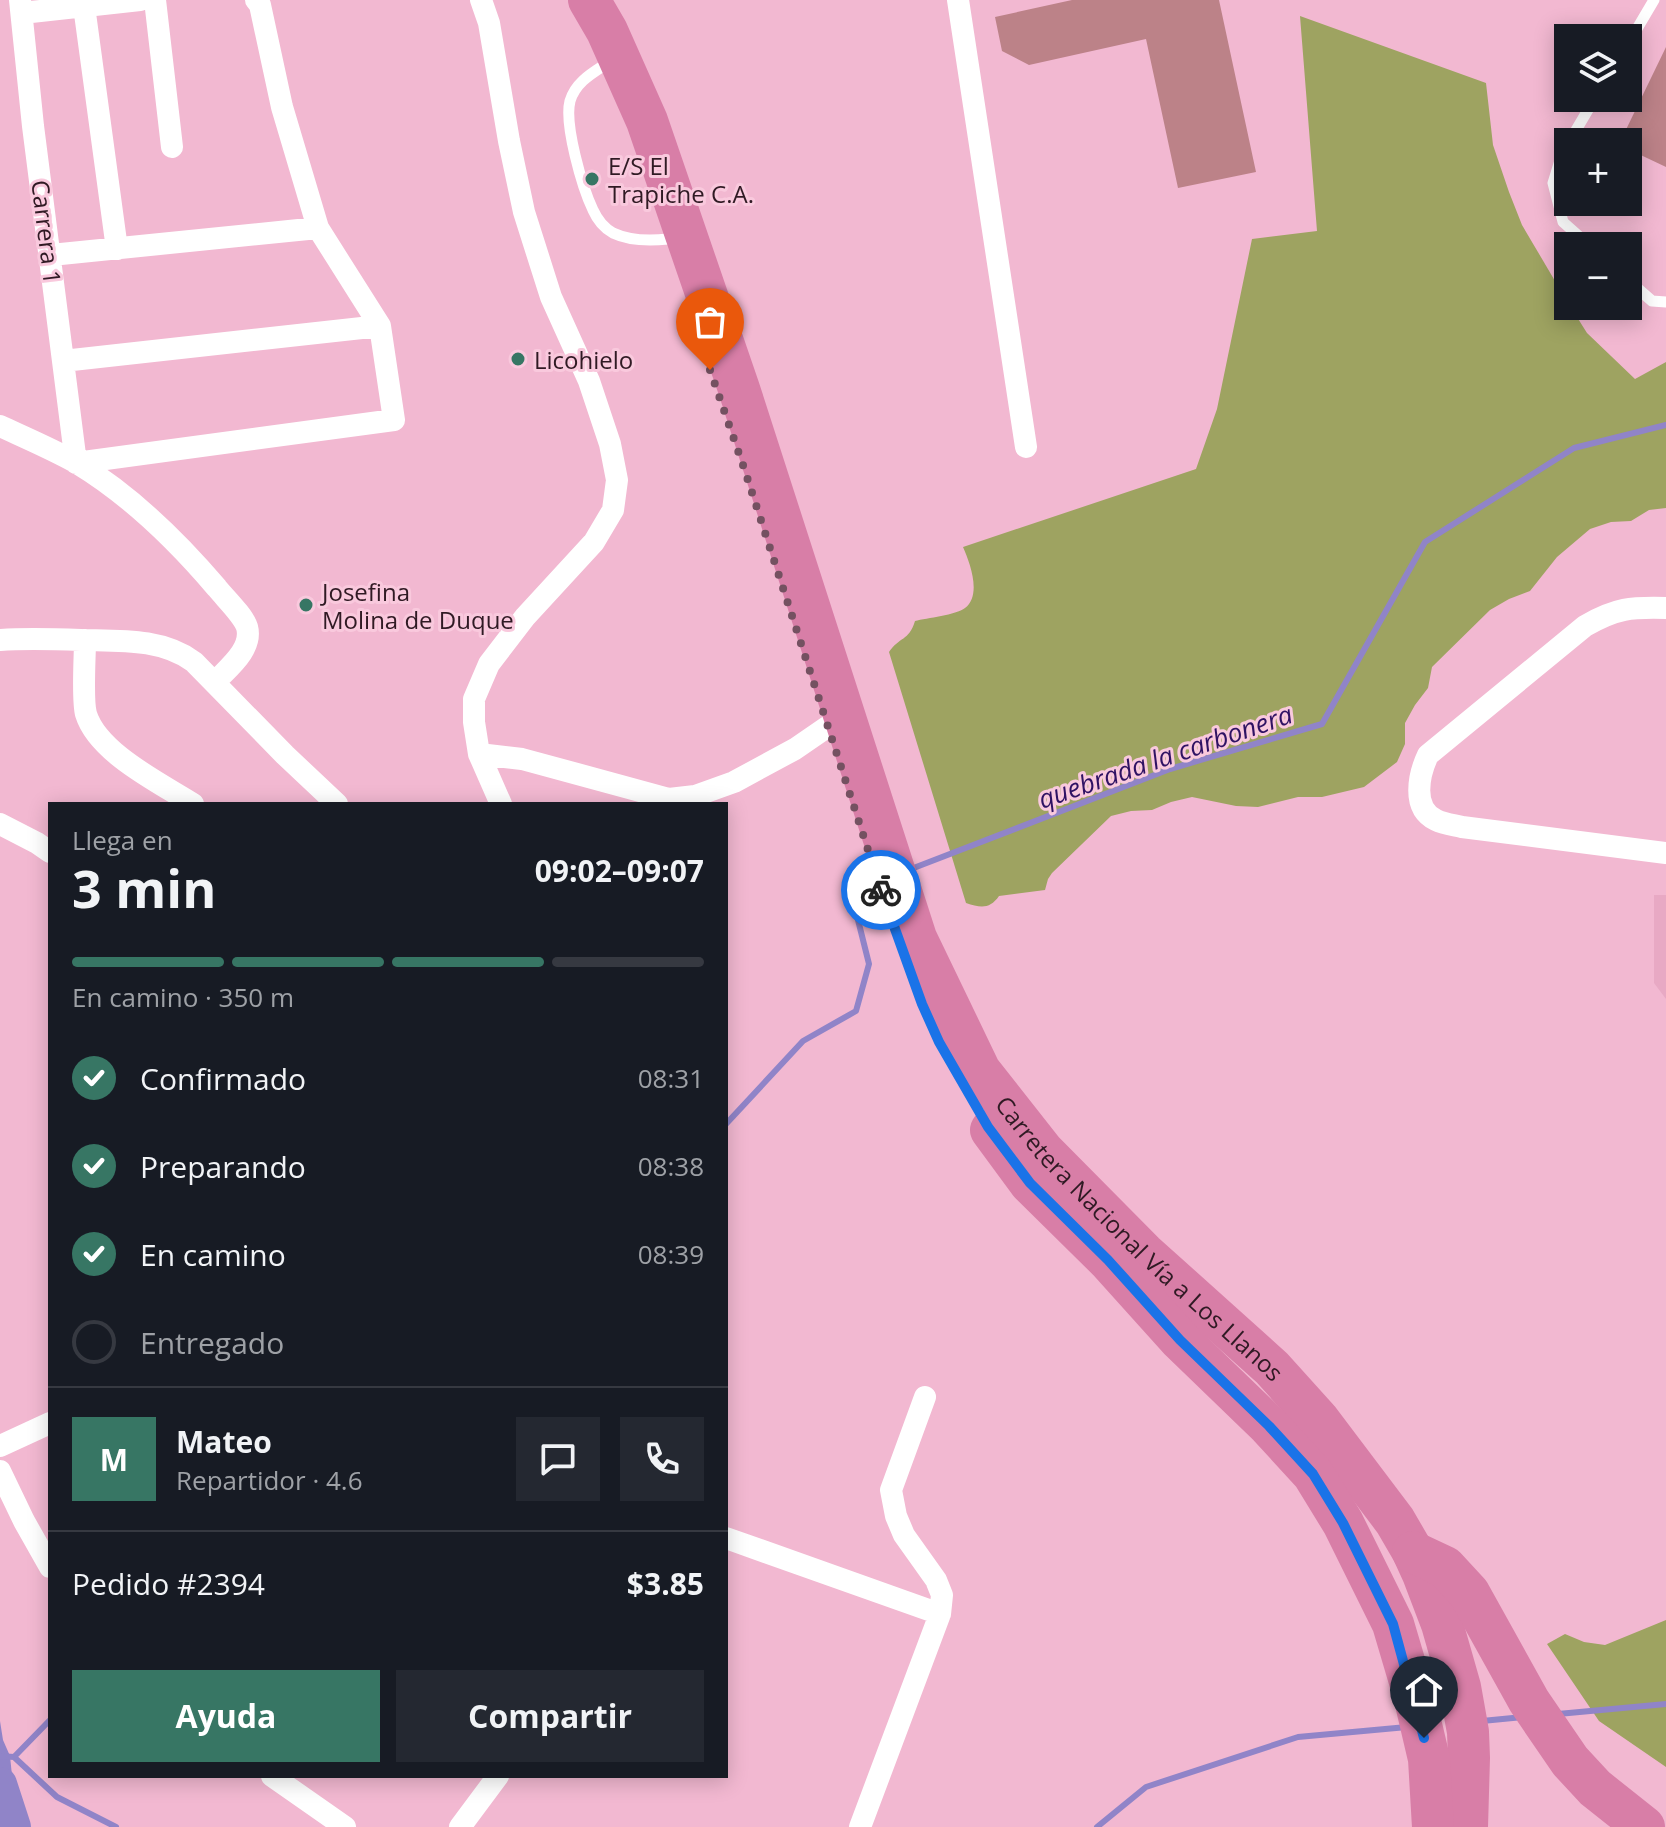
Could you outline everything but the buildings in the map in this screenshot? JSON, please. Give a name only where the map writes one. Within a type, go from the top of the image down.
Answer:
[{"type":"highway","name":"Carretera Nacional Vía a Los Llanos","points":[[569,0],[592,39],[630,128],[661,215],[877,880],[939,1042],[988,1127],[1030,1183],[1313,1474],[1343,1523],[1393,1624],[1429,1759],[1433,1827]]},
{"type":"highway","name":"Carretera Nacional Vía a Los Llanos","points":[[589,0],[607,31],[647,121],[744,404],[916,938],[980,1071],[1043,1151],[1144,1253],[1272,1368],[1318,1419],[1395,1521],[1413,1552],[1442,1624],[1460,1687],[1469,1745],[1467,1827]]},
{"type":"highway","points":[[1413,1552],[1445,1567],[1469,1593],[1529,1701],[1570,1761],[1595,1788],[1644,1827]]},
{"type":"street","points":[[21,6],[84,6],[140,0]]},
{"type":"street","points":[[155,0],[172,147]]},
{"type":"street","points":[[76,463],[394,420],[380,326],[318,228],[282,107],[260,5],[256,0]]},
{"type":"street","points":[[481,0],[489,23],[524,212],[551,297],[589,381],[610,444],[617,480],[613,510],[594,542],[525,617],[489,664],[474,699],[474,722],[487,793],[510,802]]},
{"type":"street","points":[[958,0],[1026,447]]},
{"type":"street","name":"Carrera 1","points":[[21,6],[33,126],[76,463]]},
{"type":"street","points":[[84,6],[117,249]]},
{"type":"street","points":[[51,255],[318,228]]},
{"type":"street","points":[[63,361],[380,326]]},
{"type":"street","points":[[0,426],[76,463],[123,494],[198,565],[235,609],[247,627],[246,646],[215,682]]},
{"type":"street","points":[[1666,608],[1623,610],[1606,614],[1585,626],[1428,755],[1418,786],[1424,810],[1435,820],[1462,827],[1666,853]]},
{"type":"street","points":[[0,626],[7,627],[23,639]]},
{"type":"street","points":[[0,640],[133,641],[181,652],[335,802]]},
{"type":"street","points":[[85,640],[85,712],[92,726],[121,759],[190,802]]},
{"type":"street","points":[[479,754],[522,759],[669,799],[695,796],[734,782],[795,749],[827,727]]},
{"type":"street","points":[[0,824],[48,851]]},
{"type":"street","points":[[860,1827],[940,1614],[942,1595],[936,1580],[904,1535],[896,1516],[891,1490],[925,1397]]},
{"type":"street","points":[[0,1446],[48,1424]]},
{"type":"street","points":[[0,1471],[48,1563]]},
{"type":"street","points":[[728,1539],[940,1614]]},
{"type":"street","points":[[275,1778],[345,1827]]},
{"type":"street","points":[[460,1827],[497,1778]]},
{"type":"lane","points":[[1640,24],[1654,0]]},
{"type":"lane","points":[[603,66],[586,77],[575,90],[568,113],[569,130],[593,210],[601,223],[613,233],[633,239],[668,239]]},
{"type":"lane","points":[[1561,216],[1563,222],[1574,232]]},
{"type":"lane","points":[[1642,292],[1652,301],[1666,302]]},
{"type":"shaded area","points":[[1654,895],[1666,895],[1666,999],[1654,983]]},
{"type":"shaded area","points":[[0,1721],[10,1756],[14,1795],[11,1827],[0,1827]]},
{"type":"green space","points":[[1300,16],[1486,83],[1493,145],[1509,192],[1522,225],[1554,279],[1554,320],[1579,320],[1587,333],[1635,379],[1666,362],[1666,508],[1649,510],[1631,521],[1611,522],[1590,529],[1557,557],[1530,591],[1490,610],[1432,667],[1428,688],[1405,723],[1405,744],[1397,762],[1364,787],[1322,797],[1298,797],[1258,807],[1192,797],[1152,810],[1111,816],[1052,873],[1045,890],[999,896],[985,906],[966,903],[889,652],[907,636],[915,621],[955,613],[970,602],[973,579],[963,547],[1196,469],[1217,409],[1252,239],[1317,231]]},
{"type":"green space","points":[[1666,1620],[1666,1767],[1599,1721],[1547,1644],[1565,1634],[1584,1642],[1605,1645]]},
{"type":"waterway","name":"quebrada la carbonera","points":[[911,869],[1170,769],[1322,724],[1425,542],[1574,448],[1666,425]]},
{"type":"waterway","name":"quebrada la carbonera","points":[[728,1122],[803,1041],[856,1011],[869,964],[851,892],[881,880]]},
{"type":"waterway","points":[[1558,1714],[1666,1704]]},
{"type":"waterway","points":[[1482,1721],[1523,1717]]},
{"type":"waterway","name":"quebrada la carbonera","points":[[14,1757],[48,1722]]},
{"type":"waterway","points":[[1097,1827],[1146,1787],[1298,1737],[1407,1727]]},
{"type":"waterway","points":[[0,1756],[14,1757],[57,1797],[116,1827]]},
{"type":"waterway","points":[[0,1784],[14,1827]]},
{"type":"way so far","points":[[710,370],[881,890]]},
{"type":"place","name":"E/S El Trapiche C.A.","points":[[592,179]]},
{"type":"place","name":"Licohielo","points":[[518,359]]},
{"type":"place","name":"Josefina Molina de Duque","points":[[306,605]]},
{"type":"route","points":[[881,890],[939,1042],[988,1127],[1030,1183],[1313,1474],[1343,1523],[1393,1624],[1424,1738]]}]
